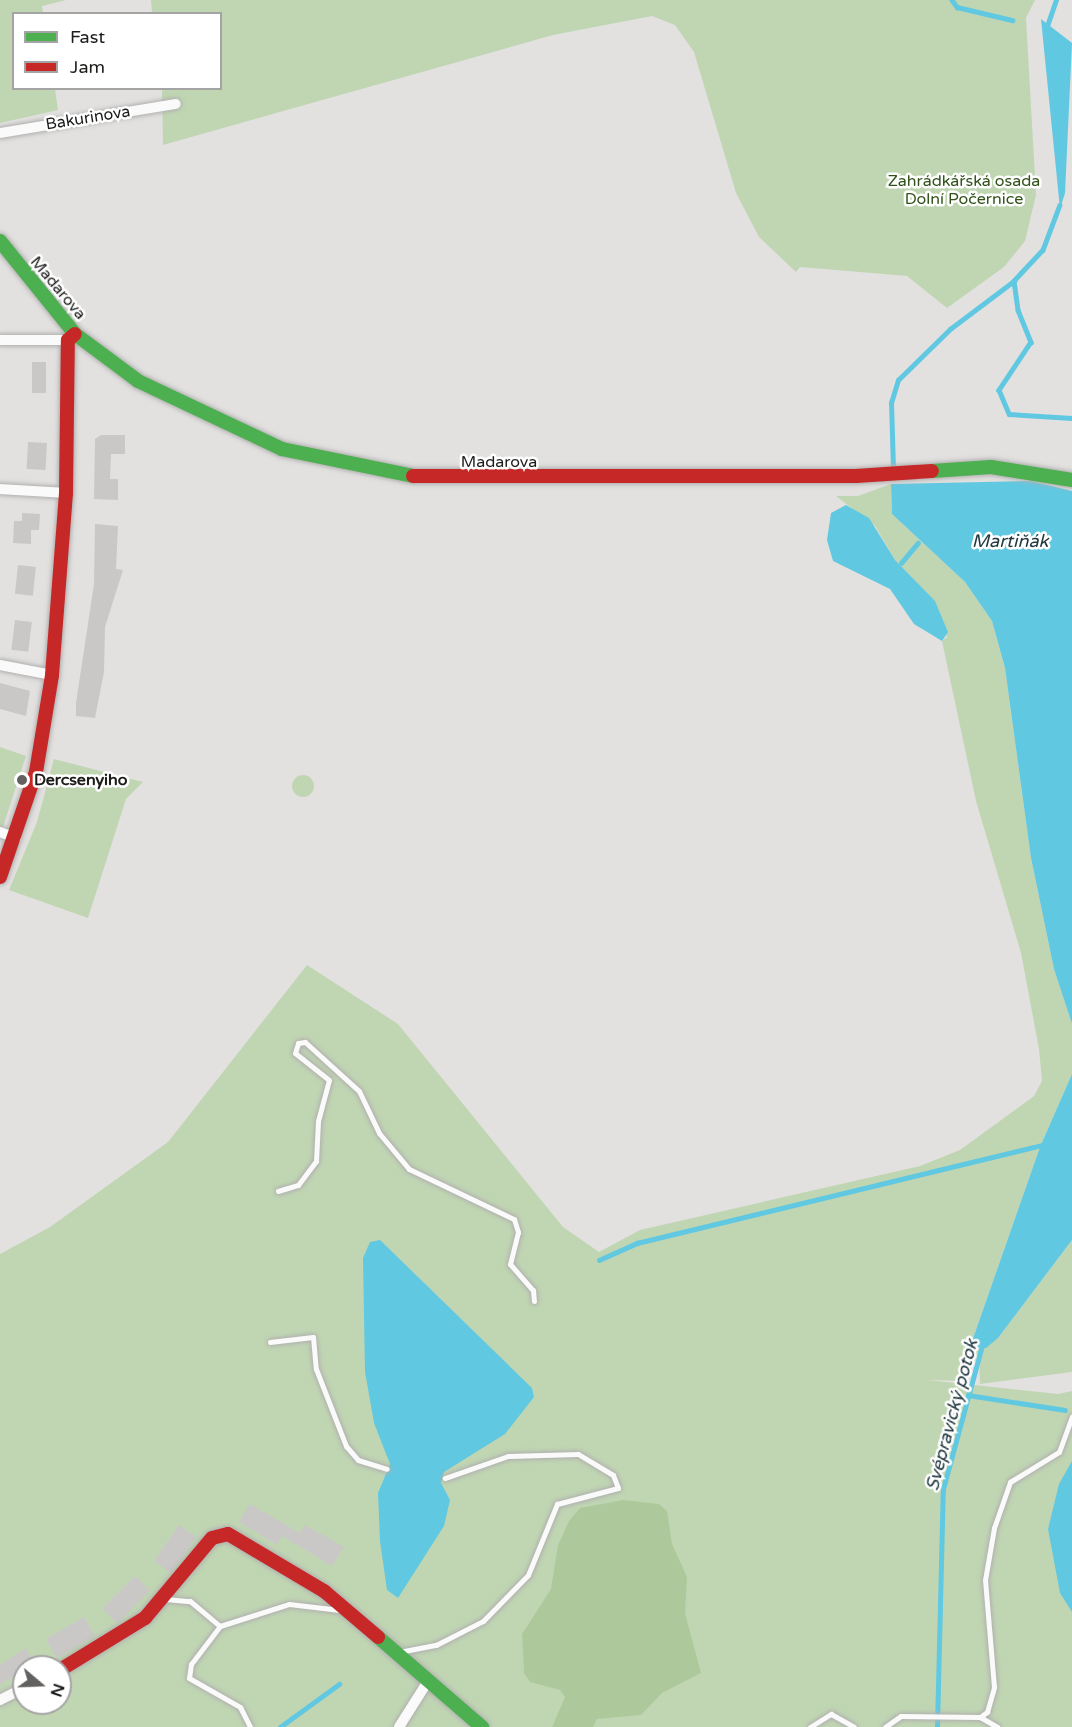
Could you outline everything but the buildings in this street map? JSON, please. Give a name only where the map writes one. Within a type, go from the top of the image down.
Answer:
[{"type":"street","name":"Bakurinova","points":[[0,133],[176,104]]},
{"type":"street","name":"Madarova","points":[[1,242],[72,337],[138,381],[223,423],[310,458],[374,472],[495,479],[886,474],[991,467],[1072,480]]},
{"type":"street","points":[[0,340],[72,337],[66,493],[52,675],[36,772],[16,838],[0,877]]},
{"type":"street","points":[[0,489],[66,493]]},
{"type":"street","points":[[0,665],[52,675]]},
{"type":"street","points":[[0,832],[16,838]]},
{"type":"street","points":[[72,1663],[122,1635],[163,1600],[212,1538],[228,1534],[316,1586],[482,1727]]},
{"type":"street","points":[[399,1727],[428,1681]]},
{"type":"lane","points":[[278,1191],[298,1185],[316,1161],[318,1121],[329,1080],[295,1053],[298,1043],[305,1042],[359,1091],[379,1133],[409,1169],[514,1219],[518,1232],[510,1264],[533,1290],[534,1301]]},
{"type":"lane","points":[[270,1342],[313,1337],[316,1369],[346,1446],[358,1460],[387,1469]]},
{"type":"lane","points":[[980,1717],[994,1692],[985,1580],[1006,1487],[1059,1452],[1072,1416]]},
{"type":"lane","points":[[394,1652],[436,1645],[483,1621],[528,1575],[557,1504],[618,1488],[613,1475],[578,1454],[508,1456],[445,1478]]},
{"type":"lane","points":[[163,1600],[190,1601],[220,1626]]},
{"type":"lane","points":[[250,1727],[240,1707],[189,1678],[191,1664],[220,1626],[289,1604],[348,1612]]},
{"type":"lane","points":[[810,1727],[831,1714],[854,1727]]},
{"type":"lane","points":[[885,1727],[901,1716],[923,1714],[980,1717],[997,1727]]},
{"type":"green space","points":[[0,0],[66,0],[42,6],[43,12],[12,12],[12,90],[55,90],[58,110],[0,123]]},
{"type":"green space","name":"Zahrádkářská osada Dolní Počernice","points":[[151,0],[1035,0],[1026,18],[1036,195],[1025,241],[1004,267],[947,308],[907,276],[800,267],[796,272],[759,237],[736,193],[694,52],[675,25],[652,16],[553,35],[163,145],[162,90],[222,90],[222,12],[152,12]]},
{"type":"green space","points":[[891,484],[892,514],[965,582],[992,621],[1005,668],[1031,858],[1054,969],[1072,1024],[1072,1074],[1040,1147],[970,1347],[979,1350],[998,1338],[1072,1240],[1072,1372],[980,1384],[979,1352],[966,1381],[928,1380],[1058,1394],[1072,1391],[1072,1727],[0,1727],[0,1254],[50,1227],[168,1142],[307,965],[398,1024],[563,1227],[599,1252],[640,1230],[920,1166],[960,1150],[1034,1096],[1042,1081],[1039,1049],[1021,953],[976,801],[942,641],[947,637],[926,592],[895,560],[875,526],[836,496],[858,496]]},
{"type":"green space","points":[[0,747],[26,756],[3,827],[0,827]]},
{"type":"green space","points":[[54,759],[143,782],[126,799],[88,918],[9,890],[37,822]]},
{"type":"green space","points":[[303,775],[311,778],[314,786],[311,794],[303,797],[295,794],[292,786],[295,778]]},
{"type":"green space","points":[[623,1500],[659,1504],[667,1511],[672,1544],[687,1577],[685,1613],[701,1673],[662,1693],[641,1715],[597,1719],[593,1727],[552,1727],[565,1697],[560,1690],[530,1682],[524,1673],[522,1634],[551,1589],[558,1545],[569,1521],[580,1508]]},
{"type":"water","points":[[1041,19],[1072,43],[1065,193],[1060,209]]},
{"type":"water","name":"Martiňák","points":[[1031,481],[1072,491],[1072,1024],[1054,969],[1031,858],[1005,668],[992,621],[965,582],[892,514],[891,484]]},
{"type":"water","points":[[846,505],[869,518],[895,560],[935,601],[948,632],[942,641],[914,624],[890,589],[833,561],[827,540],[831,513]]},
{"type":"water","points":[[1072,1074],[1072,1240],[998,1338],[986,1348],[970,1347],[1040,1147]]},
{"type":"water","points":[[380,1240],[532,1388],[534,1397],[505,1434],[444,1472],[441,1483],[450,1500],[444,1526],[398,1598],[387,1590],[380,1541],[378,1493],[390,1464],[374,1423],[365,1372],[363,1258],[370,1242]]},
{"type":"water","points":[[1072,1461],[1072,1612],[1060,1593],[1048,1529],[1059,1484]]},
{"type":"waterway","points":[[952,0],[957,7],[1012,20]]},
{"type":"waterway","name":"Svépravický potok","points":[[1047,26],[1056,0]]},
{"type":"waterway","name":"Svépravický potok","points":[[1060,205],[1043,250],[1014,281],[1018,310],[1031,342],[999,390],[1009,414],[1072,418]]},
{"type":"waterway","points":[[893,469],[891,403],[898,380],[950,329],[1014,281]]},
{"type":"waterway","points":[[901,563],[918,543]]},
{"type":"waterway","points":[[599,1260],[637,1243],[1043,1145]]},
{"type":"waterway","name":"Svépravický potok","points":[[937,1727],[943,1489],[982,1345]]},
{"type":"waterway","points":[[968,1395],[1065,1410]]},
{"type":"waterway","points":[[280,1727],[339,1684]]},
{"type":"traffic: fast","points":[[0,241],[75,334],[138,381],[282,449],[413,476]]},
{"type":"traffic: fast","points":[[932,471],[991,467],[1072,480]]},
{"type":"traffic: fast","points":[[378,1637],[482,1727]]},
{"type":"traffic: jam","points":[[0,877],[36,772],[52,675],[66,493],[68,340],[75,334]]},
{"type":"traffic: jam","points":[[413,476],[856,476],[932,471]]},
{"type":"traffic: jam","points":[[72,1663],[145,1618],[212,1538],[228,1534],[324,1591],[378,1637]]},
{"type":"place","name":"Dercsenyiho","points":[[22,780]]}]
